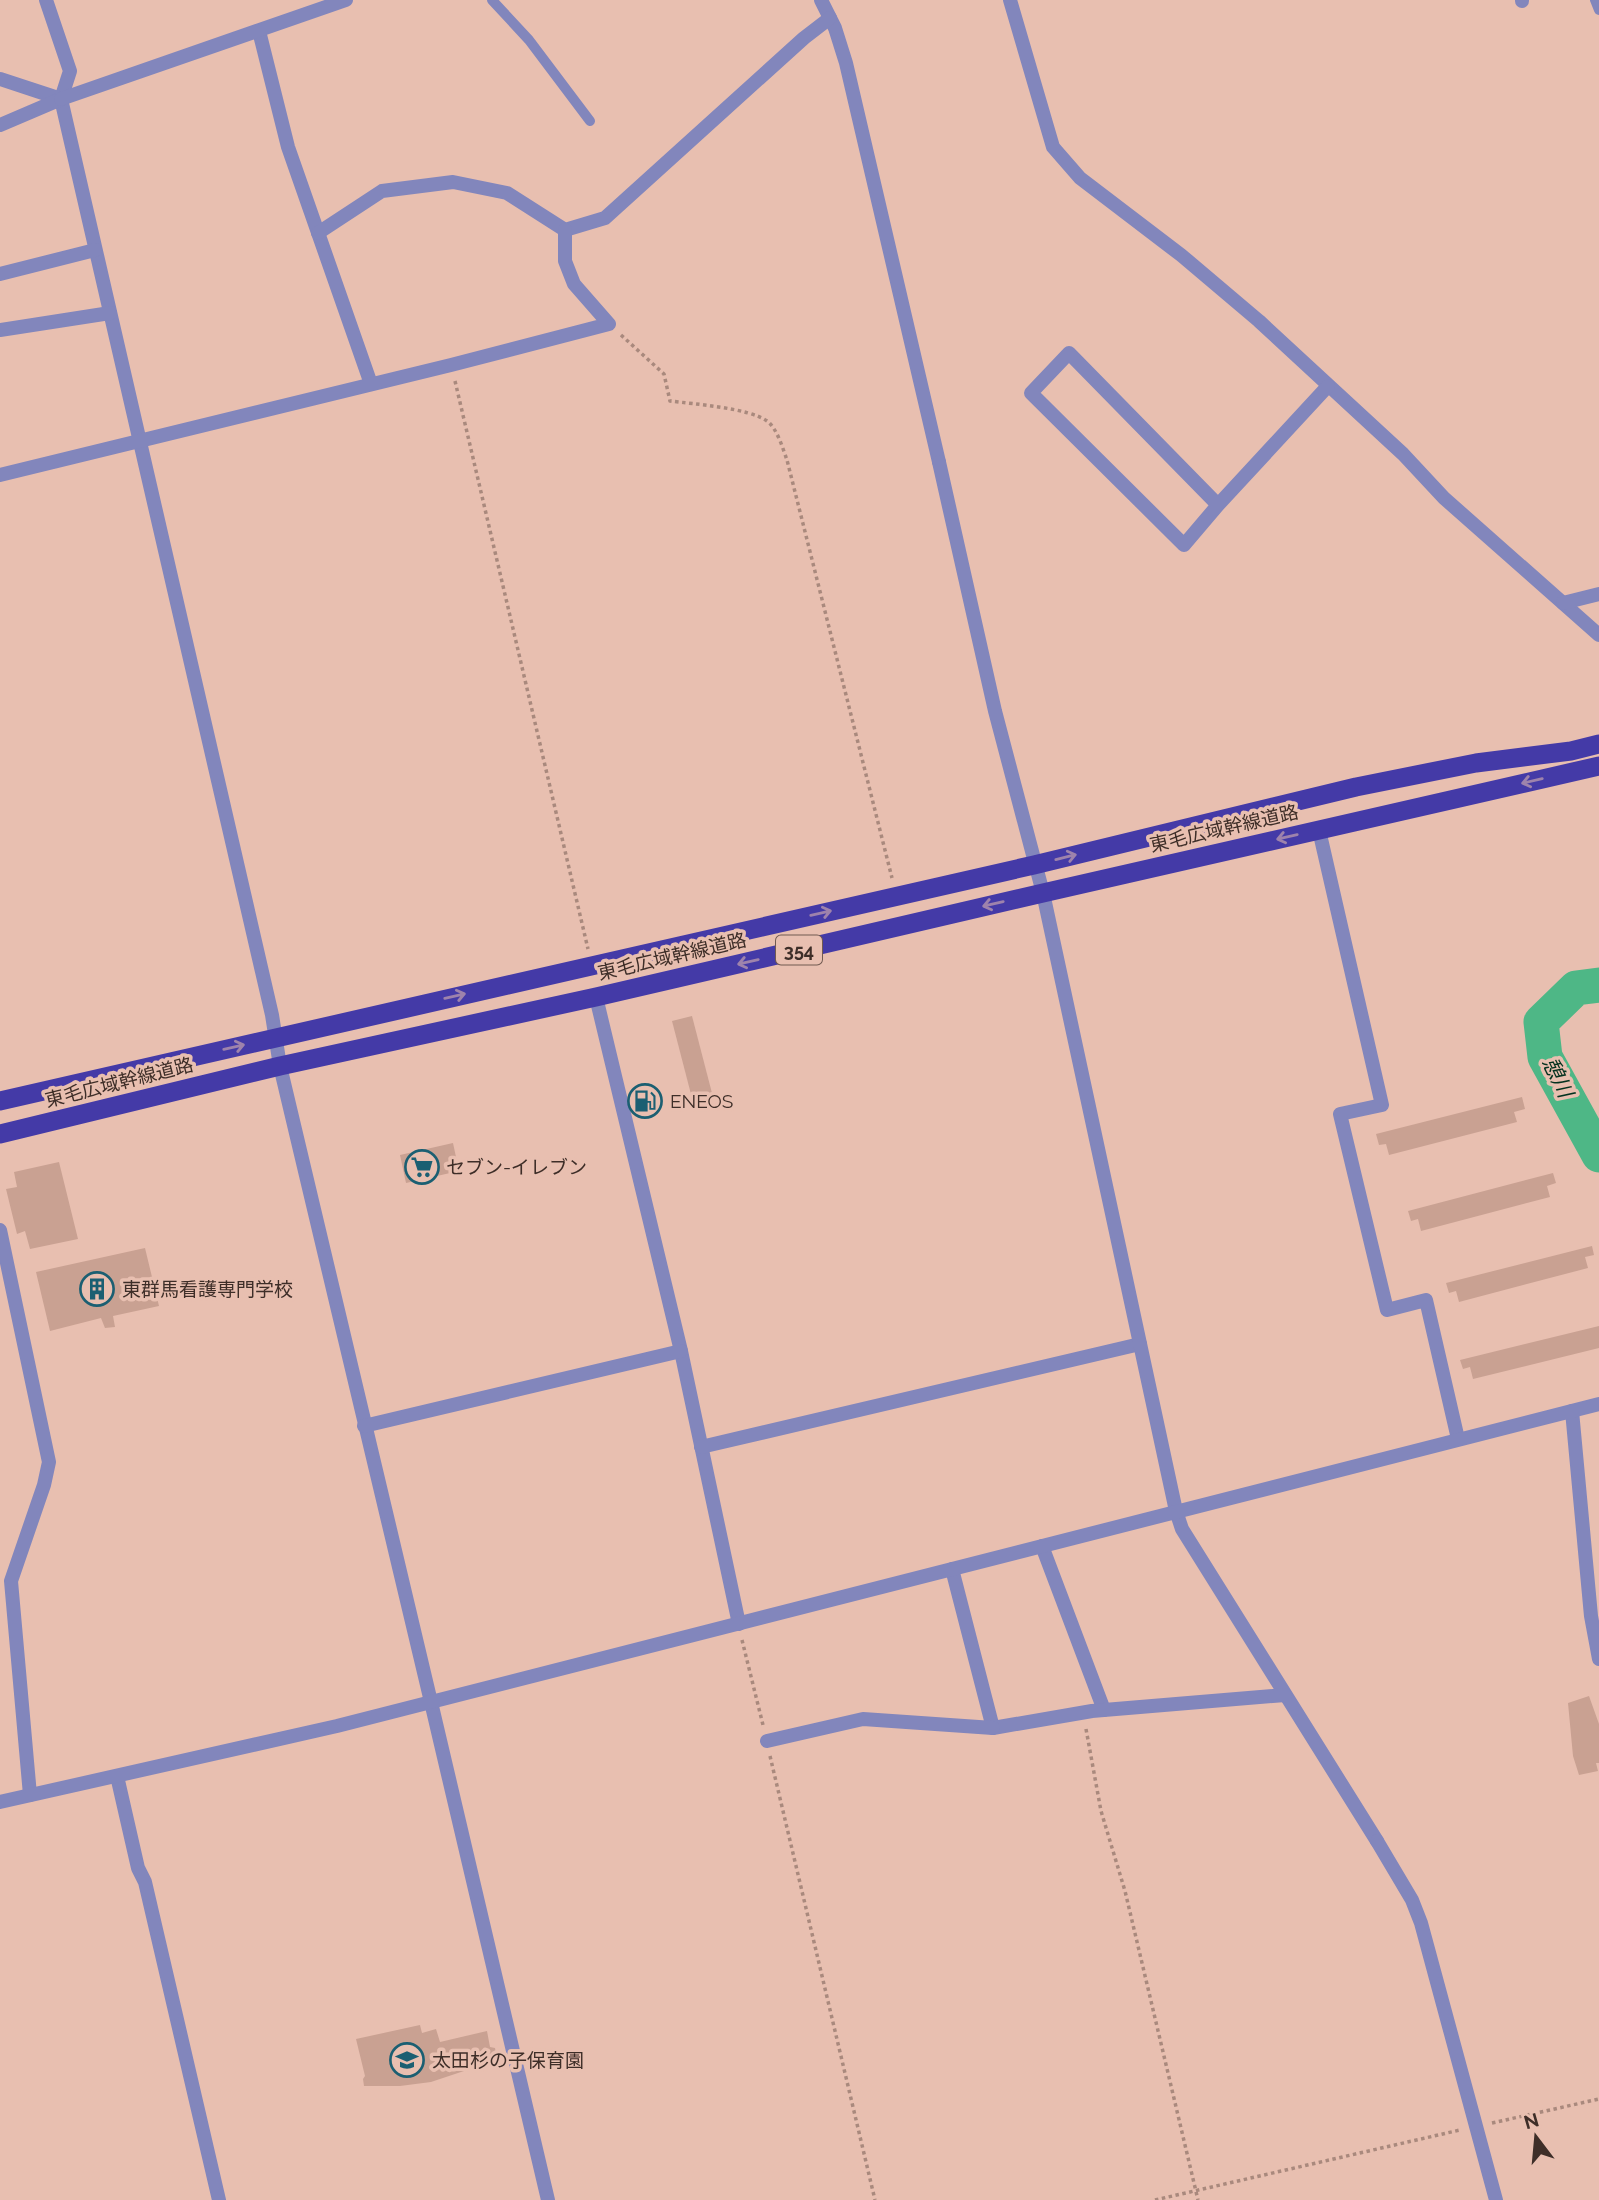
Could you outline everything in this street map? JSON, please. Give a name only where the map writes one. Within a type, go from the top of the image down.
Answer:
[{"type":"highway","name":"東毛広域幹線道路","points":[[0,1101],[1034,865],[1356,787],[1476,763],[1571,751],[1599,744]]},
{"type":"highway","name":"東毛広域幹線道路","points":[[0,1135],[281,1066],[596,998],[1599,766]]},
{"type":"street","points":[[46,0],[70,71],[61,99],[277,1037],[281,1066],[548,2200]]},
{"type":"street","points":[[0,125],[61,99],[346,0]]},
{"type":"street","points":[[821,0],[830,18],[849,75],[995,711],[1043,893],[1176,1511],[1182,1529],[1412,1900],[1421,1923],[1496,2200]]},
{"type":"street","points":[[1010,0],[1053,147],[1080,178],[1181,255],[1259,321],[1403,454],[1444,498],[1599,635]]},
{"type":"street","points":[[318,233],[382,191],[453,182],[507,193],[565,230],[605,218],[804,38],[830,18]]},
{"type":"street","points":[[258,31],[288,147],[371,384]]},
{"type":"street","points":[[0,79],[61,99]]},
{"type":"street","points":[[0,475],[452,365],[608,324],[574,284],[565,261],[565,230]]},
{"type":"street","points":[[0,274],[95,250]]},
{"type":"street","points":[[0,330],[110,313]]},
{"type":"street","points":[[1217,505],[1069,353],[1031,393],[1184,545],[1217,505],[1328,386]]},
{"type":"street","points":[[1563,603],[1599,594]]},
{"type":"street","points":[[1319,830],[1382,1105],[1340,1114],[1387,1310],[1426,1300],[1458,1440]]},
{"type":"street","points":[[596,998],[681,1351],[739,1624]]},
{"type":"street","points":[[0,1230],[49,1462],[12,1581],[30,1795]]},
{"type":"street","points":[[701,1447],[1140,1344]]},
{"type":"street","points":[[364,1426],[681,1351]]},
{"type":"street","points":[[0,1802],[337,1726],[1599,1404]]},
{"type":"street","points":[[1572,1410],[1591,1616],[1599,1660]]},
{"type":"street","points":[[1042,1546],[1104,1710]]},
{"type":"street","points":[[952,1569],[993,1728]]},
{"type":"street","points":[[767,1741],[863,1719],[993,1728],[1104,1710],[1285,1695]]},
{"type":"street","points":[[117,1776],[138,1868],[145,1882],[219,2200]]},
{"type":"lane","points":[[492,0],[529,40],[590,121]]},
{"type":"lane","points":[[1595,0],[1599,10]]},
{"type":"path","points":[[608,324],[664,374],[670,401],[748,413],[769,422],[775,433],[787,460],[897,896]]},
{"type":"path","points":[[452,365],[591,965]]},
{"type":"path","points":[[739,1624],[876,2200]]},
{"type":"path","points":[[1084,1713],[1101,1811],[1125,1891],[1198,2200]]},
{"type":"path","points":[[1155,2200],[1599,2099]]},
{"type":"building","points":[[692,1016],[713,1097],[693,1102],[672,1021]]},
{"type":"building","points":[[1522,1097],[1525,1109],[1514,1112],[1517,1122],[1389,1155],[1386,1144],[1379,1145],[1376,1134]]},
{"type":"building","points":[[453,1143],[459,1171],[406,1183],[400,1155]]},
{"type":"building","points":[[59,1162],[78,1239],[30,1249],[25,1231],[17,1234],[6,1189],[17,1187],[14,1172]]},
{"type":"building","points":[[1553,1173],[1556,1183],[1547,1186],[1550,1197],[1421,1231],[1418,1219],[1411,1221],[1408,1211]]},
{"type":"building","points":[[1592,1246],[1594,1255],[1585,1257],[1588,1268],[1459,1302],[1456,1291],[1449,1293],[1446,1283]]},
{"type":"building","name":"東群馬看護専門学校","points":[[145,1248],[159,1306],[113,1316],[115,1327],[105,1328],[101,1318],[50,1331],[36,1272]]},
{"type":"building","points":[[1599,1326],[1599,1348],[1473,1379],[1470,1367],[1463,1369],[1460,1360]]},
{"type":"building","points":[[1589,1696],[1599,1724],[1599,1763],[1596,1763],[1598,1771],[1579,1775],[1573,1756],[1568,1703]]},
{"type":"building","points":[[420,2025],[422,2033],[436,2029],[440,2042],[487,2031],[490,2047],[495,2048],[496,2054],[467,2070],[431,2082],[400,2086],[364,2086],[365,2076],[356,2039]]},
{"type":"waterway","name":"憩川","points":[[1599,985],[1576,988],[1541,1022],[1545,1057],[1599,1155]]},
{"type":"place","name":"ENEOS","points":[[645,1101]]},
{"type":"place","name":"セブン-イレブン","points":[[422,1167]]},
{"type":"place","name":"東群馬看護専門学校","points":[[97,1289]]},
{"type":"place","name":"太田杉の子保育園","points":[[407,2060]]}]
